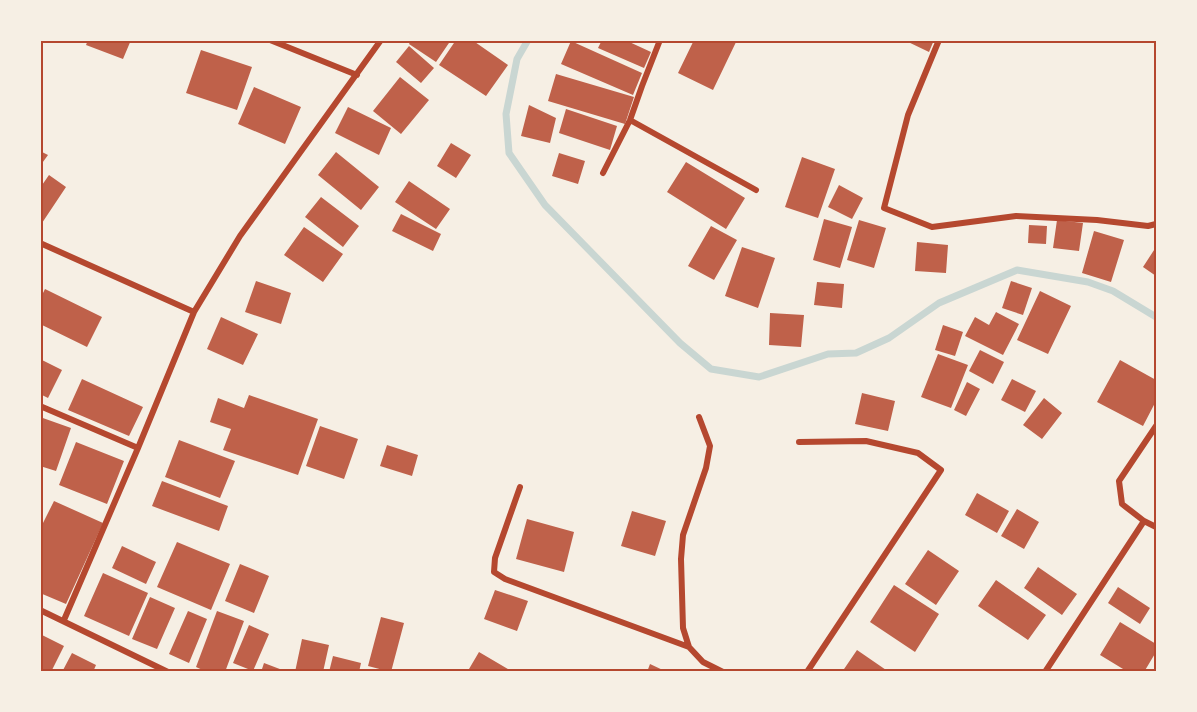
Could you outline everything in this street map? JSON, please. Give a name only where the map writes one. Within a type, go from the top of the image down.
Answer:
[{"type":"street","points":[[270,40],[357,75]]},
{"type":"street","points":[[64,620],[194,312],[240,236],[381,40]]},
{"type":"street","points":[[603,173],[630,120],[660,40]]},
{"type":"street","points":[[939,40],[909,115],[884,208],[932,227],[1016,216],[1096,220],[1148,226],[1156,224]]},
{"type":"street","points":[[630,120],[756,190]]},
{"type":"street","points":[[40,243],[194,312]]},
{"type":"street","points":[[40,406],[138,448]]},
{"type":"street","points":[[699,417],[711,446],[706,468],[683,535],[681,559],[683,628],[689,647],[703,662],[723,672]]},
{"type":"street","points":[[1156,426],[1119,482],[1122,504],[1156,527]]},
{"type":"street","points":[[799,442],[866,441],[918,453],[941,470],[807,672]]},
{"type":"street","points":[[520,487],[495,558],[494,572],[505,579],[689,647]]},
{"type":"street","points":[[1045,672],[1144,521]]},
{"type":"street","points":[[40,610],[168,672]]},
{"type":"building","points":[[88,40],[131,40],[123,59],[86,45]]},
{"type":"building","points":[[411,40],[451,40],[436,62],[409,44]]},
{"type":"building","points":[[456,40],[472,40],[508,65],[486,96],[439,65]]},
{"type":"building","points":[[602,40],[625,40],[651,52],[644,68],[598,48]]},
{"type":"building","points":[[694,40],[737,40],[713,90],[678,73]]},
{"type":"building","points":[[904,40],[934,40],[929,52]]},
{"type":"building","points":[[571,41],[642,73],[633,95],[561,64]]},
{"type":"building","points":[[409,46],[434,68],[421,83],[396,62]]},
{"type":"building","points":[[201,50],[252,67],[237,110],[186,93]]},
{"type":"building","points":[[556,74],[634,97],[625,124],[548,101]]},
{"type":"building","points":[[400,77],[429,100],[401,134],[373,111]]},
{"type":"building","points":[[254,87],[301,107],[285,144],[238,124]]},
{"type":"building","points":[[529,105],[556,118],[550,143],[521,136]]},
{"type":"building","points":[[348,107],[391,128],[379,155],[335,133]]},
{"type":"building","points":[[566,109],[617,126],[610,150],[559,133]]},
{"type":"building","points":[[451,143],[471,155],[456,178],[437,166]]},
{"type":"building","points":[[40,151],[48,155],[40,166]]},
{"type":"building","points":[[336,152],[379,187],[361,210],[318,175]]},
{"type":"building","points":[[559,153],[585,161],[578,184],[552,176]]},
{"type":"building","points":[[802,157],[835,169],[818,218],[785,207]]},
{"type":"building","points":[[686,162],[745,198],[726,229],[667,192]]},
{"type":"building","points":[[49,175],[66,187],[40,226],[40,188]]},
{"type":"building","points":[[409,181],[450,209],[436,229],[395,202]]},
{"type":"building","points":[[839,185],[863,198],[852,219],[828,207]]},
{"type":"building","points":[[321,197],[359,226],[343,247],[305,217]]},
{"type":"building","points":[[401,214],[441,234],[433,251],[392,231]]},
{"type":"building","points":[[824,219],[852,227],[840,268],[813,260]]},
{"type":"building","points":[[859,220],[886,228],[874,268],[847,260]]},
{"type":"building","points":[[1057,220],[1083,223],[1079,251],[1053,248]]},
{"type":"building","points":[[1029,225],[1047,226],[1046,244],[1028,243]]},
{"type":"building","points":[[711,226],[737,240],[714,280],[688,266]]},
{"type":"building","points":[[304,227],[343,254],[323,282],[284,255]]},
{"type":"building","points":[[1094,231],[1124,240],[1111,282],[1082,273]]},
{"type":"building","points":[[917,242],[948,245],[946,273],[915,271]]},
{"type":"building","points":[[742,247],[775,258],[758,308],[725,296]]},
{"type":"building","points":[[1156,247],[1156,276],[1143,267]]},
{"type":"building","points":[[256,281],[291,293],[281,324],[245,312]]},
{"type":"building","points":[[1011,281],[1032,288],[1023,315],[1002,308]]},
{"type":"building","points":[[817,282],[844,284],[842,308],[814,305]]},
{"type":"building","points":[[45,289],[102,317],[87,347],[40,324],[40,299]]},
{"type":"building","points":[[1040,291],[1071,306],[1048,354],[1017,340]]},
{"type":"building","points":[[996,312],[1019,324],[1003,355],[965,336],[975,317],[989,325]]},
{"type":"building","points":[[770,313],[804,315],[801,347],[769,345]]},
{"type":"building","points":[[221,317],[258,334],[243,365],[207,349]]},
{"type":"building","points":[[943,325],[963,332],[955,356],[935,350]]},
{"type":"building","points":[[980,350],[1004,362],[993,384],[969,371]]},
{"type":"building","points":[[938,354],[968,365],[951,408],[921,397]]},
{"type":"building","points":[[40,359],[62,370],[48,398],[40,394]]},
{"type":"building","points":[[1120,360],[1156,380],[1156,401],[1143,426],[1097,402]]},
{"type":"building","points":[[82,379],[143,407],[129,436],[68,410]]},
{"type":"building","points":[[1012,379],[1036,391],[1025,412],[1001,400]]},
{"type":"building","points":[[967,382],[980,389],[966,416],[954,410]]},
{"type":"building","points":[[862,393],[895,401],[888,431],[855,424]]},
{"type":"building","points":[[249,395],[318,419],[298,475],[223,450],[231,429],[210,422],[218,398],[244,408]]},
{"type":"building","points":[[1044,398],[1062,413],[1042,439],[1023,425]]},
{"type":"building","points":[[40,417],[71,428],[56,471],[40,466]]},
{"type":"building","points":[[320,426],[358,439],[344,479],[306,466]]},
{"type":"building","points":[[179,440],[235,461],[220,498],[165,477]]},
{"type":"building","points":[[76,442],[124,461],[107,504],[59,485]]},
{"type":"building","points":[[387,445],[418,455],[412,476],[380,466]]},
{"type":"building","points":[[162,481],[228,506],[219,531],[152,506]]},
{"type":"building","points":[[977,493],[1009,511],[997,533],[965,515]]},
{"type":"building","points":[[54,501],[103,523],[66,604],[40,593],[40,529]]},
{"type":"building","points":[[1017,509],[1039,522],[1024,549],[1001,536]]},
{"type":"building","points":[[632,511],[666,521],[655,556],[621,546]]},
{"type":"building","points":[[527,519],[574,532],[564,572],[516,559]]},
{"type":"building","points":[[177,542],[230,564],[211,610],[157,587]]},
{"type":"building","points":[[122,546],[156,562],[146,584],[112,568]]},
{"type":"building","points":[[928,550],[959,571],[936,605],[905,584]]},
{"type":"building","points":[[240,564],[269,576],[254,613],[225,601]]},
{"type":"building","points":[[1038,567],[1077,594],[1062,615],[1024,588]]},
{"type":"building","points":[[103,573],[148,593],[129,636],[84,616]]},
{"type":"building","points":[[996,580],[1046,615],[1028,640],[978,606]]},
{"type":"building","points":[[894,585],[939,614],[915,652],[870,622]]},
{"type":"building","points":[[1118,587],[1150,608],[1140,624],[1108,603]]},
{"type":"building","points":[[495,590],[528,601],[517,631],[484,619]]},
{"type":"building","points":[[150,597],[175,608],[157,649],[132,639]]},
{"type":"building","points":[[188,611],[207,619],[189,663],[169,654]]},
{"type":"building","points":[[217,611],[244,621],[225,672],[207,672],[196,667]]},
{"type":"building","points":[[381,617],[404,623],[391,672],[368,666]]},
{"type":"building","points":[[1120,622],[1156,644],[1156,652],[1144,672],[1128,672],[1100,655]]},
{"type":"building","points":[[249,625],[269,634],[253,671],[233,663]]},
{"type":"building","points":[[40,634],[64,646],[51,672],[40,672]]},
{"type":"building","points":[[302,639],[329,645],[323,672],[295,672]]},
{"type":"building","points":[[857,650],[889,672],[842,672]]},
{"type":"building","points":[[479,652],[513,672],[473,672],[469,669]]},
{"type":"building","points":[[72,653],[96,665],[93,672],[62,672]]},
{"type":"building","points":[[333,656],[361,663],[359,672],[329,672]]},
{"type":"building","points":[[264,663],[285,671],[285,672],[261,672]]},
{"type":"building","points":[[650,664],[667,672],[647,672]]},
{"type":"waterway","points":[[528,40],[517,59],[506,114],[509,153],[545,205],[680,343],[711,369],[759,377],[828,354],[856,353],[889,338],[939,303],[1017,270],[1088,282],[1113,291],[1156,317]]}]
